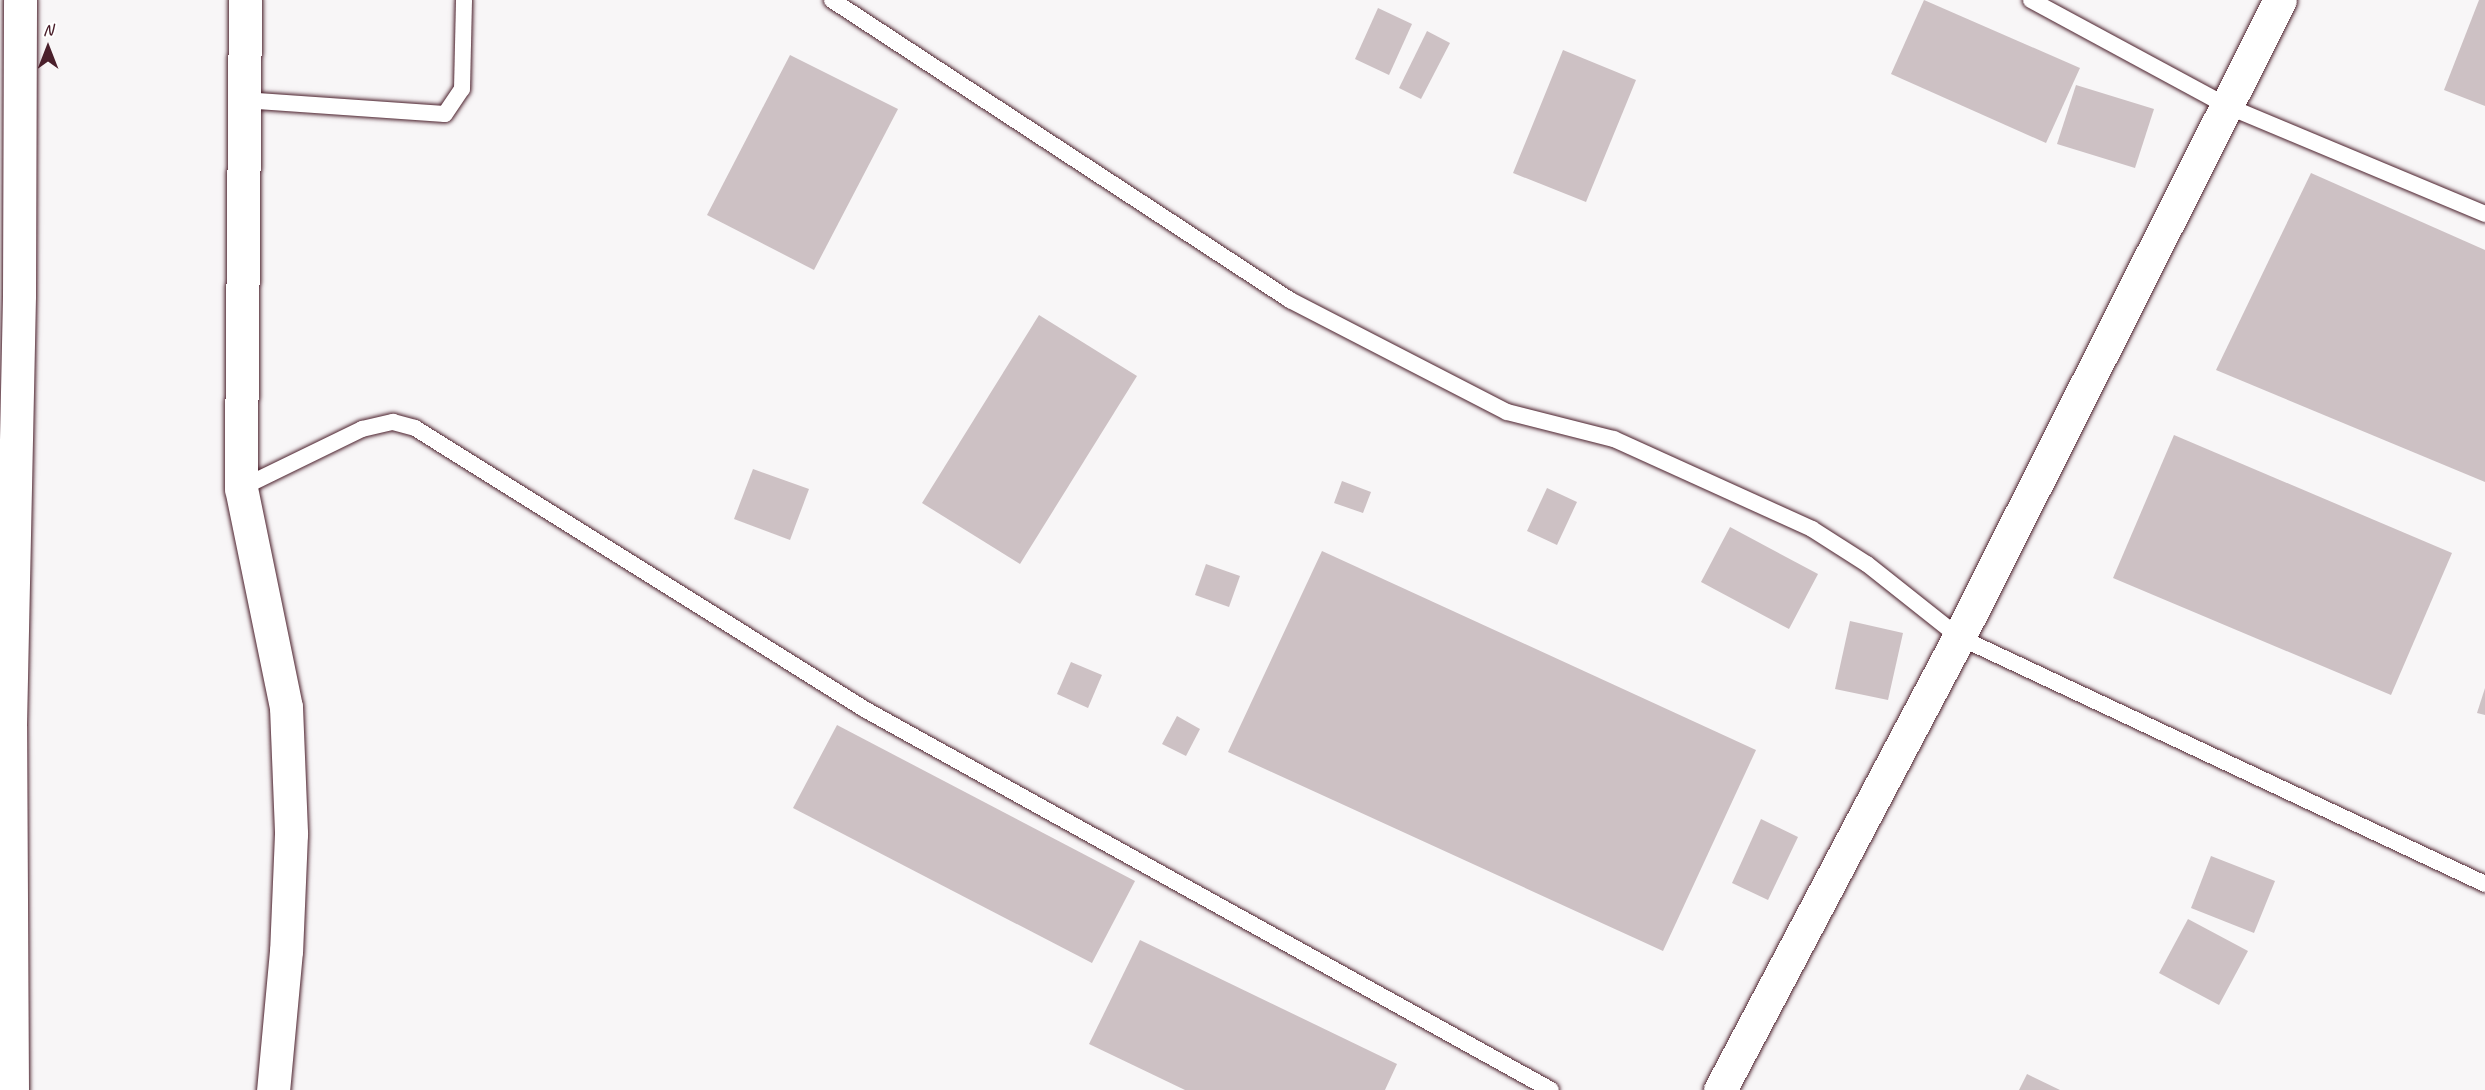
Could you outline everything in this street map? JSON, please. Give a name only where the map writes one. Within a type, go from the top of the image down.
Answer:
[{"type":"street","points":[[12,1090],[10,726],[19,295],[20,0]]},
{"type":"street","points":[[245,0],[241,488],[286,707],[291,834],[286,951],[273,1090]]},
{"type":"street","points":[[1720,1090],[1959,637],[2280,0]]},
{"type":"lane","points":[[243,100],[445,114],[462,89],[464,0]]},
{"type":"lane","points":[[832,0],[1290,300],[1507,412],[1614,439],[1812,529],[1867,564],[1959,637],[2485,884]]},
{"type":"lane","points":[[2031,0],[2227,106],[2485,214]]},
{"type":"lane","points":[[241,488],[362,429],[393,422],[415,428],[866,710],[1551,1090]]},
{"type":"building","points":[[1924,0],[2080,68],[2046,143],[1891,74]]},
{"type":"building","points":[[2479,0],[2485,0],[2485,106],[2444,90]]},
{"type":"building","points":[[1378,8],[1412,24],[1389,75],[1355,59]]},
{"type":"building","points":[[1427,31],[1450,43],[1421,99],[1399,88]]},
{"type":"building","points":[[1563,50],[1636,80],[1586,202],[1513,173]]},
{"type":"building","points":[[790,55],[898,109],[814,270],[707,215]]},
{"type":"building","points":[[2076,85],[2154,109],[2135,168],[2057,144]]},
{"type":"building","points":[[2311,173],[2485,250],[2485,482],[2216,370]]},
{"type":"building","points":[[1039,315],[1137,376],[1020,564],[922,503]]},
{"type":"building","points":[[2174,435],[2452,553],[2391,695],[2113,578]]},
{"type":"building","points":[[753,469],[809,489],[790,540],[734,519]]},
{"type":"building","points":[[1342,481],[1371,492],[1363,513],[1334,503]]},
{"type":"building","points":[[1547,488],[1577,502],[1557,545],[1527,531]]},
{"type":"building","points":[[1730,527],[1818,574],[1789,629],[1701,582]]},
{"type":"building","points":[[1322,551],[1756,750],[1663,951],[1228,752]]},
{"type":"building","points":[[1206,564],[1240,576],[1229,607],[1195,595]]},
{"type":"building","points":[[1850,621],[1903,633],[1888,700],[1835,689]]},
{"type":"building","points":[[1071,662],[1102,675],[1088,708],[1057,694]]},
{"type":"building","points":[[2485,688],[2485,715],[2477,713]]},
{"type":"building","points":[[1177,716],[1200,729],[1186,756],[1162,744]]},
{"type":"building","points":[[837,725],[1135,881],[1092,963],[793,808]]},
{"type":"building","points":[[1761,819],[1798,837],[1768,900],[1732,883]]},
{"type":"building","points":[[2211,856],[2275,881],[2254,933],[2191,908]]},
{"type":"building","points":[[2188,919],[2248,951],[2219,1005],[2159,973]]},
{"type":"building","points":[[1140,940],[1397,1064],[1385,1090],[1185,1090],[1089,1044]]},
{"type":"building","points":[[2027,1074],[2060,1090],[2019,1090]]}]
